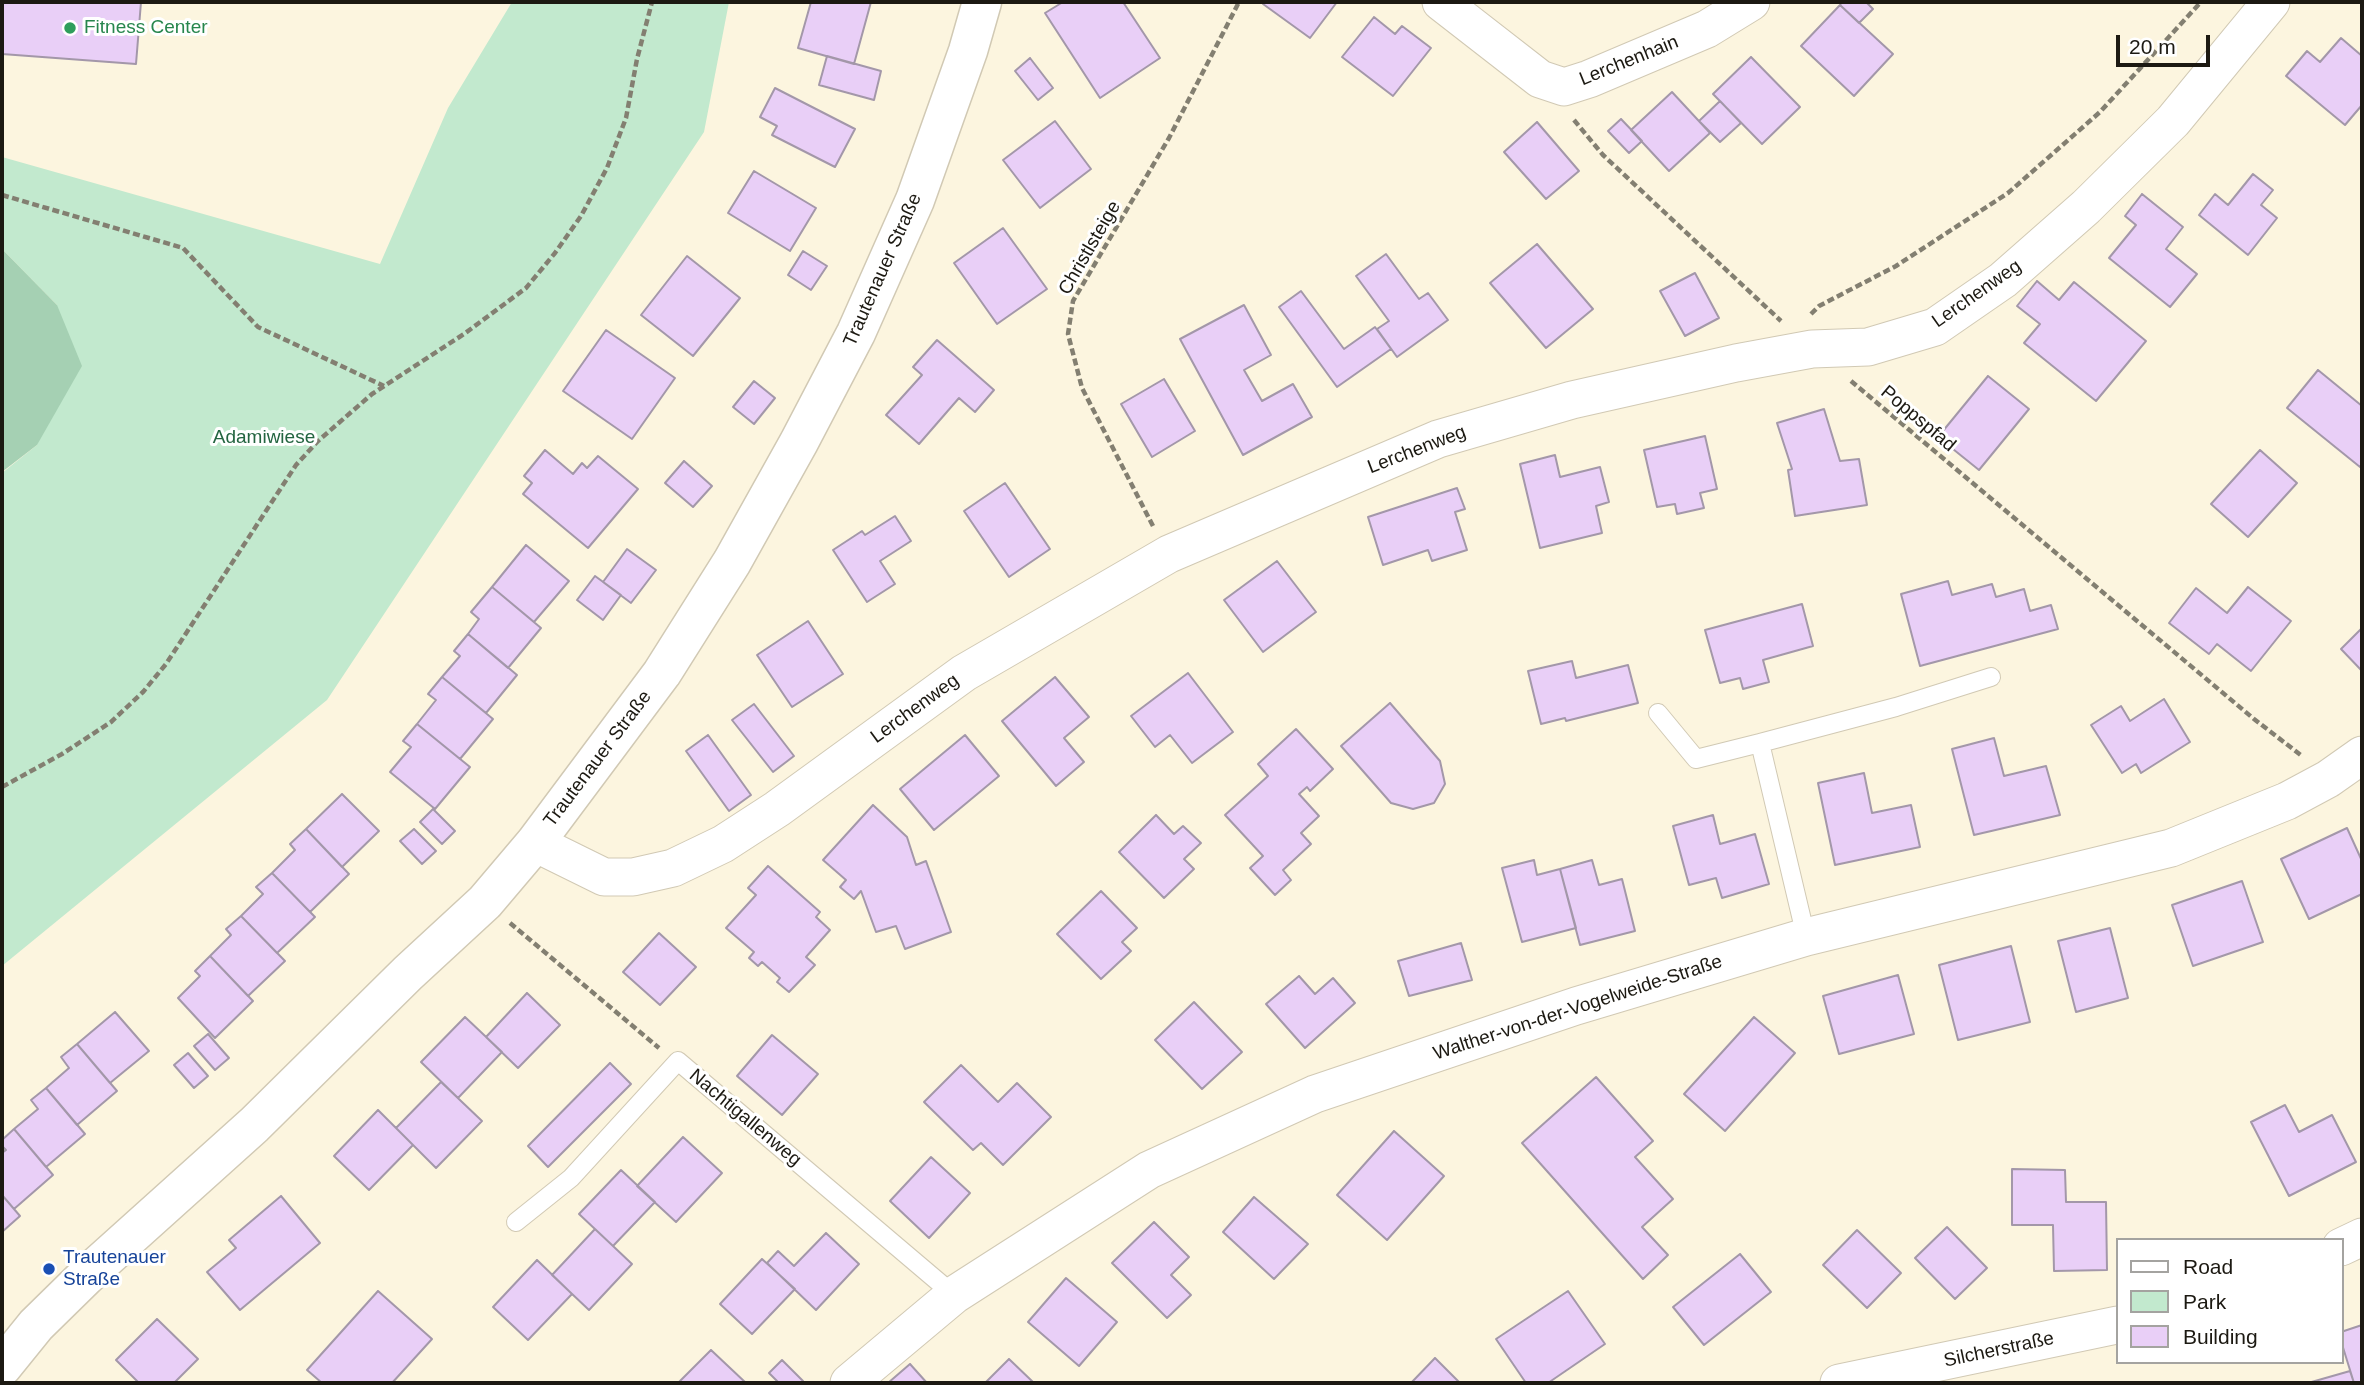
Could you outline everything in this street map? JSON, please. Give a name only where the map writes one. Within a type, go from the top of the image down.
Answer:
[{"type":"street","name":"Trautenauer Straße","points":[[2,1367],[36,1325],[86,1276],[254,1125],[485,902],[535,843],[662,673],[732,562],[856,333],[915,200],[968,51],[982,2]]},
{"type":"street","name":"Lerchenhain","points":[[1441,2],[1540,79],[1564,87],[1707,29],[1751,2]]},
{"type":"street","name":"Lerchenweg","points":[[535,843],[604,877],[633,877],[673,868],[723,844],[777,809],[964,673],[1168,554],[1438,439],[1572,400],[1735,363],[1802,340],[1868,347],[1935,327],[2003,280],[2086,207],[2173,121],[2271,2]]},
{"type":"street","name":"Walther-von-der-Vogelweide-Straße","points":[[849,1383],[954,1295],[1149,1170],[1315,1094],[1576,1006],[1806,937],[2171,848],[2287,801],[2328,779],[2362,755]]},
{"type":"street","points":[[2343,1246],[2362,1237]]},
{"type":"street","name":"Silcherstraße","points":[[1839,1383],[2116,1325]]},
{"type":"lane","points":[[1658,713],[1696,758],[1896,707],[1991,677]]},
{"type":"lane","points":[[1760,743],[1806,937]]},
{"type":"lane","name":"Nachtigallenweg","points":[[516,1222],[571,1178],[678,1061],[954,1295]]},
{"type":"path","points":[[2,787],[62,754],[111,722],[143,692],[166,664],[296,465],[318,441],[384,386],[464,334],[526,288],[555,253],[581,216],[607,168],[626,118],[652,2]]},
{"type":"path","name":"Christlsteige","points":[[1168,554],[1082,388],[1068,334],[1073,302],[1169,138],[1239,2]]},
{"type":"path","points":[[1802,340],[1819,306],[1896,266],[2008,193],[2100,112],[2201,2]]},
{"type":"path","name":"Poppspfad","points":[[1540,79],[1603,155],[1802,340],[2254,719],[2301,755]]},
{"type":"path","points":[[2,195],[183,248],[258,327],[384,386]]},
{"type":"path","points":[[485,902],[655,1045]]},
{"type":"green space","name":"Adamiwiese","points":[[512,2],[729,2],[704,132],[327,700],[2,966],[2,473],[37,445],[57,305],[2,249],[2,157],[380,264],[448,108]]},
{"type":"green space","points":[[2,249],[57,305],[82,366],[37,445],[2,472]]},
{"type":"building","name":"Fitness Center","points":[[2,2],[141,2],[136,64],[2,54]]},
{"type":"building","points":[[811,2],[871,2],[854,64],[798,48]]},
{"type":"building","points":[[1063,2],[1123,2],[1160,58],[1100,98],[1045,13]]},
{"type":"building","points":[[1337,2],[1310,38],[1263,4]]},
{"type":"building","points":[[1842,2],[1866,2],[1873,9],[1859,23],[1840,5]]},
{"type":"building","points":[[1840,5],[1893,54],[1854,96],[1801,46]]},
{"type":"building","points":[[1374,17],[1395,34],[1402,26],[1431,48],[1393,96],[1342,57]]},
{"type":"building","points":[[2341,38],[2362,56],[2362,105],[2345,125],[2286,76],[2307,51],[2320,62]]},
{"type":"building","points":[[827,56],[881,71],[874,100],[819,85]]},
{"type":"building","points":[[1751,57],[1800,107],[1762,144],[1713,94]]},
{"type":"building","points":[[1030,58],[1053,88],[1038,100],[1015,71]]},
{"type":"building","points":[[775,88],[855,129],[835,167],[772,135],[777,126],[760,117]]},
{"type":"building","points":[[1672,92],[1710,133],[1669,171],[1631,130]]},
{"type":"building","points":[[1720,101],[1741,123],[1720,142],[1699,121]]},
{"type":"building","points":[[1621,119],[1642,141],[1629,153],[1608,131]]},
{"type":"building","points":[[1055,121],[1091,169],[1040,208],[1003,160]]},
{"type":"building","points":[[1537,122],[1579,171],[1546,199],[1504,152]]},
{"type":"building","points":[[754,171],[816,208],[790,251],[728,213]]},
{"type":"building","points":[[2253,174],[2273,190],[2261,205],[2277,218],[2248,255],[2199,215],[2215,194],[2228,205]]},
{"type":"building","points":[[2142,194],[2183,227],[2166,249],[2197,274],[2170,307],[2109,258],[2136,225],[2125,216]]},
{"type":"building","points":[[1003,228],[1047,289],[997,324],[954,263]]},
{"type":"building","points":[[1537,244],[1593,309],[1546,348],[1490,283]]},
{"type":"building","points":[[803,251],[827,266],[811,290],[788,275]]},
{"type":"building","points":[[1386,254],[1419,299],[1428,293],[1448,320],[1397,357],[1377,329],[1389,321],[1356,276]]},
{"type":"building","points":[[687,256],[740,298],[693,356],[641,315]]},
{"type":"building","points":[[1695,273],[1719,318],[1685,336],[1660,291]]},
{"type":"building","points":[[2037,281],[2059,300],[2074,282],[2146,341],[2096,401],[2024,343],[2040,324],[2017,306]]},
{"type":"building","points":[[1301,291],[1344,349],[1375,327],[1391,349],[1337,387],[1279,307]]},
{"type":"building","points":[[1244,305],[1271,355],[1244,370],[1262,401],[1293,384],[1312,417],[1243,455],[1180,339]]},
{"type":"building","points":[[606,330],[675,378],[632,439],[563,391]]},
{"type":"building","points":[[937,340],[994,390],[975,412],[959,398],[919,444],[886,415],[922,375],[913,367]]},
{"type":"building","points":[[2318,370],[2362,406],[2360,467],[2287,408]]},
{"type":"building","points":[[1988,376],[2029,409],[1979,470],[1938,437]]},
{"type":"building","points":[[1164,379],[1195,431],[1152,457],[1121,404]]},
{"type":"building","points":[[754,381],[775,398],[754,424],[733,407]]},
{"type":"building","points":[[1824,409],[1840,461],[1859,459],[1867,505],[1795,516],[1788,470],[1792,469],[1777,423]]},
{"type":"building","points":[[1705,436],[1717,489],[1700,493],[1704,508],[1677,514],[1675,504],[1657,507],[1644,450]]},
{"type":"building","points":[[545,450],[573,474],[582,463],[587,468],[598,456],[638,489],[588,548],[523,494],[532,483],[524,476]]},
{"type":"building","points":[[2260,450],[2297,483],[2248,537],[2211,504]]},
{"type":"building","points":[[1555,455],[1560,477],[1600,467],[1609,502],[1596,506],[1602,533],[1540,548],[1520,464]]},
{"type":"building","points":[[684,461],[712,486],[693,507],[665,483]]},
{"type":"building","points":[[1005,483],[1050,549],[1009,577],[964,511]]},
{"type":"building","points":[[1457,488],[1465,509],[1455,512],[1467,550],[1432,561],[1428,550],[1383,565],[1368,517]]},
{"type":"building","points":[[895,516],[911,541],[880,561],[895,584],[867,602],[833,550],[862,531],[865,535]]},
{"type":"building","points":[[526,545],[569,581],[534,622],[492,587]]},
{"type":"building","points":[[627,549],[656,570],[631,603],[603,582]]},
{"type":"building","points":[[1277,561],[1316,612],[1263,652],[1224,600]]},
{"type":"building","points":[[595,576],[621,595],[603,620],[577,600]]},
{"type":"building","points":[[1948,581],[1952,595],[1992,584],[1996,597],[2024,589],[2030,611],[2051,605],[2058,629],[1920,666],[1901,594]]},
{"type":"building","points":[[492,587],[541,628],[508,668],[468,634],[479,619],[471,612]]},
{"type":"building","points":[[2248,587],[2291,621],[2251,671],[2217,644],[2209,654],[2169,623],[2196,588],[2227,613]]},
{"type":"building","points":[[1802,604],[1813,646],[1763,660],[1769,682],[1743,689],[1740,678],[1720,683],[1705,630]]},
{"type":"building","points":[[808,621],[843,674],[792,707],[757,655]]},
{"type":"building","points":[[2362,628],[2362,671],[2341,649]]},
{"type":"building","points":[[468,634],[517,675],[486,713],[442,677],[460,656],[454,651]]},
{"type":"building","points":[[1572,661],[1576,678],[1628,665],[1638,703],[1566,721],[1565,718],[1541,724],[1528,671]]},
{"type":"building","points":[[1188,673],[1233,732],[1192,763],[1170,735],[1155,747],[1131,716]]},
{"type":"building","points":[[442,677],[493,719],[460,759],[417,724],[436,700],[428,694]]},
{"type":"building","points":[[1055,677],[1089,717],[1064,738],[1084,762],[1056,786],[1002,721]]},
{"type":"building","points":[[2164,699],[2190,742],[2141,773],[2136,764],[2122,773],[2091,725],[2121,706],[2130,721]]},
{"type":"building","points":[[1390,703],[1440,761],[1445,784],[1434,803],[1413,809],[1391,803],[1341,746]]},
{"type":"building","points":[[754,704],[794,756],[773,772],[732,720]]},
{"type":"building","points":[[417,724],[470,767],[435,809],[390,772],[411,747],[403,741]]},
{"type":"building","points":[[1296,729],[1333,769],[1310,791],[1307,787],[1299,794],[1319,816],[1301,833],[1311,844],[1283,870],[1291,880],[1275,895],[1250,868],[1263,856],[1225,815],[1268,776],[1258,764]]},
{"type":"building","points":[[708,735],[751,795],[729,811],[686,751]]},
{"type":"building","points":[[965,735],[999,776],[934,830],[900,789]]},
{"type":"building","points":[[1994,738],[2004,776],[2046,766],[2060,815],[1974,835],[1952,749]]},
{"type":"building","points":[[1864,773],[1872,813],[1911,805],[1920,847],[1835,865],[1818,783]]},
{"type":"building","points":[[342,794],[379,831],[342,867],[306,829]]},
{"type":"building","points":[[873,805],[907,837],[916,865],[926,861],[951,932],[905,949],[896,926],[876,932],[861,891],[854,899],[840,887],[846,880],[823,860]]},
{"type":"building","points":[[433,809],[455,831],[442,844],[420,822]]},
{"type":"building","points":[[1156,815],[1174,834],[1183,826],[1201,843],[1184,859],[1194,869],[1164,898],[1119,852]]},
{"type":"building","points":[[1713,815],[1720,844],[1755,834],[1769,884],[1722,898],[1716,878],[1689,885],[1673,826]]},
{"type":"building","points":[[2347,828],[2362,861],[2362,894],[2309,919],[2281,859]]},
{"type":"building","points":[[306,829],[349,874],[310,912],[272,873],[295,850],[290,844]]},
{"type":"building","points":[[414,829],[436,851],[422,864],[400,841]]},
{"type":"building","points":[[1534,860],[1537,875],[1560,869],[1576,928],[1522,942],[1502,868]]},
{"type":"building","points":[[1592,860],[1599,885],[1622,879],[1635,931],[1580,945],[1560,869]]},
{"type":"building","points":[[768,866],[820,912],[816,917],[830,930],[806,957],[815,965],[789,992],[777,982],[780,978],[762,962],[758,966],[749,958],[754,952],[726,928],[756,895],[748,888]]},
{"type":"building","points":[[272,873],[315,917],[277,953],[241,916],[263,894],[256,887]]},
{"type":"building","points":[[2242,881],[2263,942],[2193,966],[2172,905]]},
{"type":"building","points":[[1101,891],[1137,928],[1122,942],[1131,951],[1101,979],[1057,934]]},
{"type":"building","points":[[241,916],[285,961],[248,996],[210,956],[231,935],[226,929]]},
{"type":"building","points":[[2110,928],[2128,998],[2076,1012],[2058,941]]},
{"type":"building","points":[[659,933],[696,967],[660,1005],[623,972]]},
{"type":"building","points":[[1461,943],[1472,980],[1409,996],[1398,961]]},
{"type":"building","points":[[2011,946],[2030,1022],[1958,1040],[1939,965]]},
{"type":"building","points":[[210,956],[253,1001],[215,1038],[178,998],[200,976],[195,971]]},
{"type":"building","points":[[1898,975],[1914,1034],[1839,1054],[1823,996]]},
{"type":"building","points":[[1299,976],[1315,994],[1333,978],[1355,1003],[1305,1048],[1266,1004]]},
{"type":"building","points":[[527,993],[560,1025],[518,1068],[486,1037]]},
{"type":"building","points":[[1194,1002],[1242,1052],[1202,1089],[1155,1040]]},
{"type":"building","points":[[115,1012],[149,1051],[110,1083],[77,1044]]},
{"type":"building","points":[[465,1017],[502,1052],[458,1098],[421,1062]]},
{"type":"building","points":[[1754,1017],[1795,1053],[1725,1131],[1684,1094]]},
{"type":"building","points":[[208,1034],[229,1058],[215,1070],[194,1046]]},
{"type":"building","points":[[772,1035],[818,1074],[782,1115],[737,1076]]},
{"type":"building","points":[[77,1044],[117,1091],[77,1125],[46,1088],[69,1068],[61,1057]]},
{"type":"building","points":[[188,1053],[208,1076],[194,1088],[174,1065]]},
{"type":"building","points":[[610,1063],[631,1084],[548,1167],[528,1146]]},
{"type":"building","points":[[961,1065],[998,1102],[1017,1083],[1051,1117],[1003,1165],[981,1143],[973,1150],[924,1102]]},
{"type":"building","points":[[1596,1077],[1653,1141],[1635,1157],[1673,1199],[1642,1227],[1668,1255],[1643,1279],[1522,1143]]},
{"type":"building","points":[[441,1082],[482,1121],[436,1168],[396,1128]]},
{"type":"building","points":[[46,1088],[85,1134],[46,1167],[14,1129],[38,1109],[31,1100]]},
{"type":"building","points":[[2285,1105],[2299,1132],[2332,1115],[2356,1162],[2289,1196],[2251,1122]]},
{"type":"building","points":[[378,1110],[413,1145],[369,1190],[334,1156]]},
{"type":"building","points":[[14,1129],[53,1175],[14,1209],[2,1195],[2,1153],[6,1150],[2,1146],[2,1140]]},
{"type":"building","points":[[1394,1131],[1444,1176],[1387,1240],[1337,1195]]},
{"type":"building","points":[[683,1137],[722,1173],[676,1222],[637,1186]]},
{"type":"building","points":[[931,1157],[970,1193],[929,1238],[890,1201]]},
{"type":"building","points":[[2012,1169],[2065,1170],[2066,1202],[2106,1202],[2107,1270],[2054,1271],[2053,1225],[2012,1225]]},
{"type":"building","points":[[621,1170],[655,1202],[613,1246],[579,1214]]},
{"type":"building","points":[[2,1195],[20,1216],[2,1232]]},
{"type":"building","points":[[281,1196],[320,1243],[240,1310],[207,1272],[236,1248],[229,1240]]},
{"type":"building","points":[[1254,1197],[1308,1244],[1274,1279],[1223,1232]]},
{"type":"building","points":[[1154,1222],[1189,1257],[1171,1275],[1191,1295],[1167,1318],[1112,1263]]},
{"type":"building","points":[[1947,1227],[1987,1268],[1955,1299],[1915,1258]]},
{"type":"building","points":[[595,1229],[632,1264],[589,1310],[552,1275]]},
{"type":"building","points":[[1857,1230],[1901,1273],[1867,1308],[1823,1265]]},
{"type":"building","points":[[826,1233],[859,1264],[816,1310],[767,1263],[778,1251],[794,1266]]},
{"type":"building","points":[[1740,1254],[1771,1292],[1704,1345],[1673,1307]]},
{"type":"building","points":[[762,1259],[795,1289],[752,1334],[720,1304]]},
{"type":"building","points":[[537,1260],[572,1294],[528,1340],[493,1307]]},
{"type":"building","points":[[1066,1278],[1117,1322],[1079,1366],[1028,1322]]},
{"type":"building","points":[[378,1291],[432,1339],[392,1383],[322,1383],[307,1370]]},
{"type":"building","points":[[1568,1291],[1605,1344],[1548,1383],[1526,1383],[1496,1339]]},
{"type":"building","points":[[157,1319],[198,1359],[174,1383],[139,1383],[116,1360]]},
{"type":"building","points":[[2362,1325],[2362,1383],[2354,1383],[2343,1347],[2343,1331]]},
{"type":"building","points":[[711,1350],[746,1383],[678,1383]]},
{"type":"building","points":[[1435,1358],[1460,1383],[1411,1383]]},
{"type":"building","points":[[1009,1359],[1034,1383],[985,1383]]},
{"type":"building","points":[[782,1360],[803,1381],[801,1383],[779,1383],[769,1373]]},
{"type":"building","points":[[910,1364],[927,1383],[888,1383]]},
{"type":"building","points":[[2350,1371],[2354,1383],[2308,1383]]},
{"type":"place","name":"Fitness Center","points":[[70,28]]},
{"type":"place","name":"Trautenauer Straße","points":[[49,1269]]}]
